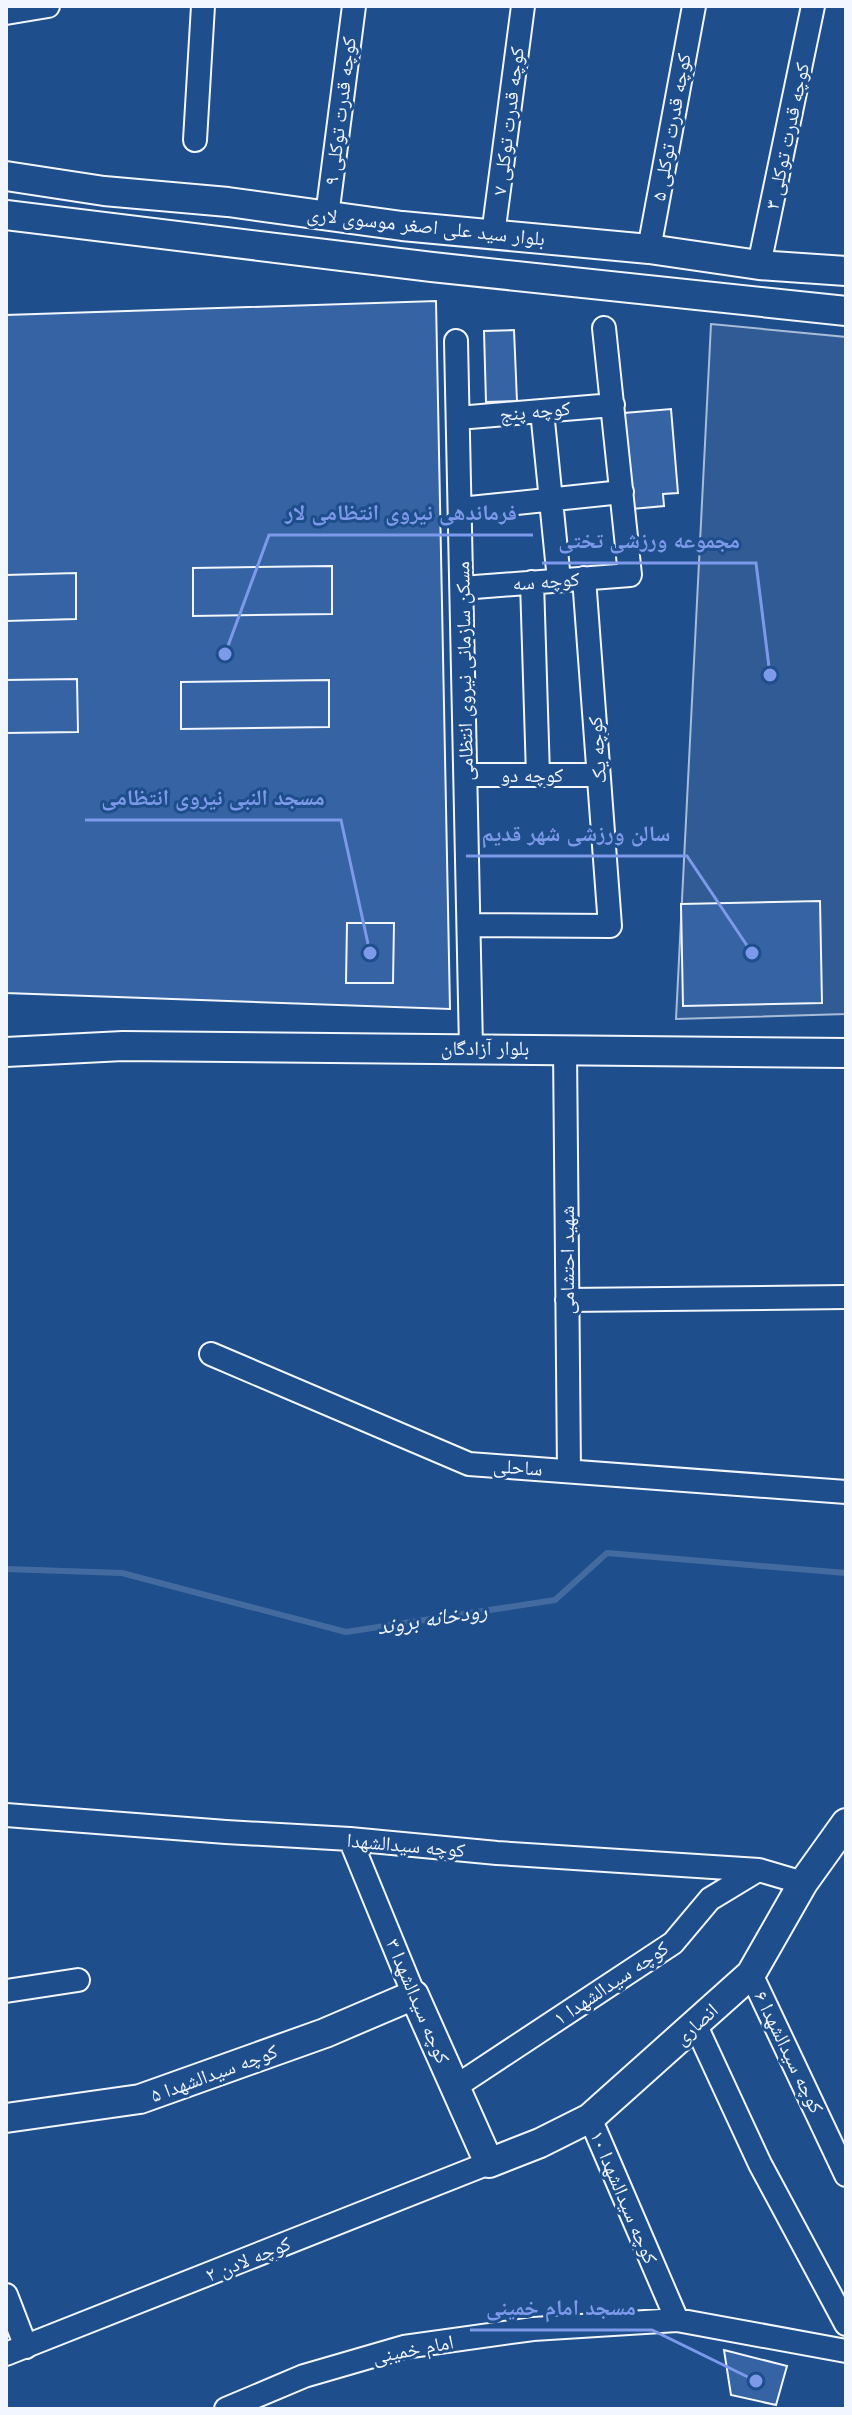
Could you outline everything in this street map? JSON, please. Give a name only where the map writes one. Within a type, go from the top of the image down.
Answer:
[{"type":"main road","name":"بلوار سید علی اصغر موسوی لاری","points":[[6,176],[104,191],[228,202],[493,235],[649,249],[759,265],[846,271]]},
{"type":"main road","name":"بلوار سید علی اصغر موسوی لاری","points":[[6,215],[432,267],[846,311]]},
{"type":"main road","name":"بلوار آزادگان","points":[[6,1034],[123,1046]]},
{"type":"main road","name":"بلوار آزادگان","points":[[6,1052],[123,1046],[846,1053]]},
{"type":"main road","name":"انصاری","points":[[489,2163],[540,2143],[590,2118],[751,1974],[803,1883],[846,1823]]},
{"type":"main road","name":"کوچه سیدالشهدا ۳","points":[[414,1995],[489,2163]]},
{"type":"main road","name":"کوچه سیدالشهدا ۵","points":[[6,2118],[140,2099],[325,2033],[414,1995]]},
{"type":"street","points":[[6,13],[48,6]]},
{"type":"street","points":[[195,140],[203,6]]},
{"type":"street","name":"کوچه قدرت توکلی ۹","points":[[327,216],[354,6]]},
{"type":"street","name":"کوچه قدرت توکلی ۷","points":[[493,235],[523,6]]},
{"type":"street","name":"کوچه قدرت توکلی ۵","points":[[649,249],[694,6]]},
{"type":"street","name":"کوچه قدرت توکلی ۳","points":[[759,265],[813,6]]},
{"type":"street","points":[[460,509],[622,492],[604,328]]},
{"type":"street","name":"مسکن سازمانی نیروی انتظامی","points":[[456,341],[471,1048]]},
{"type":"street","name":"کوچه پنج","points":[[458,418],[613,405]]},
{"type":"street","points":[[542,411],[559,580]]},
{"type":"street","name":"کوچه سه","points":[[462,588],[630,575],[622,492]]},
{"type":"street","name":"کوچه یک","points":[[470,925],[610,926],[584,578]]},
{"type":"street","points":[[532,582],[538,775]]},
{"type":"street","name":"کوچه دو","points":[[466,775],[598,775]]},
{"type":"street","name":"شهید احتشامی","points":[[565,1049],[569,1471]]},
{"type":"street","points":[[567,1300],[846,1297]]},
{"type":"street","name":"ساحلی","points":[[211,1354],[469,1464],[846,1492]]},
{"type":"street","name":"کوچه سیدالشهدا","points":[[6,1815],[759,1870],[803,1883]]},
{"type":"street","name":"کوچه سیدالشهدا ۳","points":[[350,1839],[414,1995]]},
{"type":"street","name":"کوچه سیدالشهدا ۱","points":[[455,2087],[673,1943],[710,1899],[759,1870]]},
{"type":"street","name":"کوچه سیدالشهدا ۶","points":[[751,1974],[840,2144],[846,2175]]},
{"type":"street","points":[[6,1991],[78,1980]]},
{"type":"street","points":[[696,2026],[760,2164],[846,2324]]},
{"type":"street","name":"کوچه سیدالشهدا ۱۰","points":[[590,2118],[677,2320]]},
{"type":"street","name":"کوچه لادن ۲","points":[[16,2350],[489,2163]]},
{"type":"street","points":[[6,2295],[16,2350]]},
{"type":"street","name":"امام خمینی","points":[[226,2409],[304,2376],[404,2347],[533,2329],[677,2320],[846,2351]]},
{"type":"shaded area","points":[[711,324],[846,337],[846,1014],[676,1019]]},
{"type":"building","points":[[436,301],[450,1009],[6,993],[6,315]]},
{"type":"building","points":[[514,330],[517,401],[486,402],[484,331]]},
{"type":"building","points":[[671,409],[678,493],[663,494],[664,506],[632,509],[624,413]]},
{"type":"building","points":[[332,566],[332,614],[193,616],[193,568]]},
{"type":"building","points":[[76,573],[76,619],[6,621],[6,575]]},
{"type":"building","points":[[77,679],[78,732],[6,733],[6,680]]},
{"type":"building","points":[[329,680],[329,727],[181,729],[181,682]]},
{"type":"building","points":[[820,901],[822,1003],[683,1006],[681,904]]},
{"type":"building","points":[[347,923],[394,923],[393,983],[346,983]]},
{"type":"building","points":[[724,2350],[787,2366],[776,2405],[731,2395]]},
{"type":"waterway","name":"رودخانه بروند","points":[[6,1569],[122,1573],[346,1632],[555,1600],[607,1553],[846,1573]]},
{"type":"place","name":"فرماندهی نیروی انتظامی لار","points":[[225,654]]},
{"type":"place","name":"مجموعه ورزشی تختی","points":[[770,675]]},
{"type":"place","name":"مسجد النبی نیروی انتظامی","points":[[370,953]]},
{"type":"place","name":"سالن ورزشی شهر قدیم","points":[[752,953]]},
{"type":"place","name":"مسجد امام خمینی","points":[[756,2381]]}]
